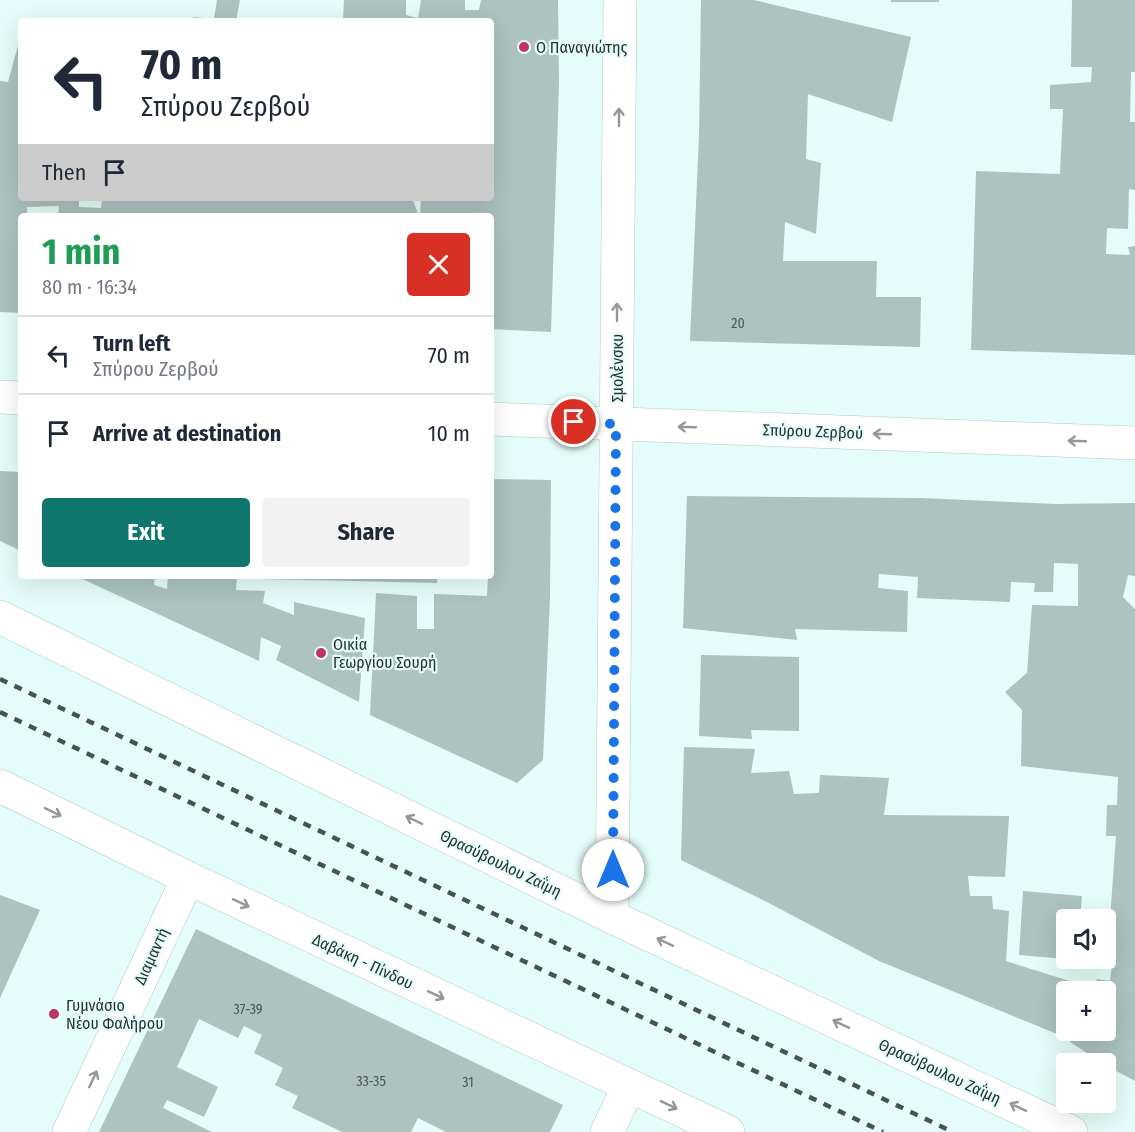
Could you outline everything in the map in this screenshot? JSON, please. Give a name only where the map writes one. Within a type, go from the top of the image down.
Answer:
[{"type":"street","name":"Σμολένσκυ","points":[[612,917],[620,0]]},
{"type":"street","points":[[0,398],[18,398]]},
{"type":"street","name":"Σπύρου Ζερβού","points":[[494,419],[1135,443]]},
{"type":"street","name":"Θρασύβουλου Ζαΐμη","points":[[0,617],[612,917],[1071,1132]]},
{"type":"street","name":"Δαβάκη - Πίνδου","points":[[0,786],[188,878],[728,1132]]},
{"type":"street","name":"Διαμαντή","points":[[69,1132],[188,878]]},
{"type":"street","points":[[607,1132],[629,1086]]},
{"type":"building","points":[[217,0],[240,0],[237,18],[214,18]]},
{"type":"building","points":[[344,0],[406,0],[406,15],[418,18],[343,18]]},
{"type":"building","points":[[421,0],[465,0],[465,10],[479,10],[481,0],[558,0],[559,84],[551,332],[494,329],[494,213],[420,213],[421,201],[494,201],[494,18],[418,18]]},
{"type":"building","points":[[701,0],[754,0],[911,37],[892,122],[808,94],[806,159],[821,163],[816,234],[785,222],[783,261],[877,261],[876,297],[921,297],[920,347],[690,341],[699,135]]},
{"type":"building","points":[[891,0],[939,0],[939,2],[891,2]]},
{"type":"building","points":[[1072,0],[1135,0],[1135,72],[1131,72],[1130,122],[1135,122],[1135,190],[1129,189],[1128,229],[1107,228],[1106,254],[1130,255],[1128,247],[1135,246],[1135,355],[971,350],[976,171],[1060,174],[1063,109],[1050,109],[1050,85],[1091,82],[1092,67],[1071,67]]},
{"type":"building","points":[[18,45],[18,201],[79,201],[79,207],[101,208],[102,201],[413,201],[418,213],[58,213],[59,206],[27,207],[27,213],[18,213],[18,313],[0,312],[0,81],[8,82]]},
{"type":"building","points":[[0,471],[18,472],[18,550],[0,541]]},
{"type":"building","points":[[494,479],[551,480],[550,597],[543,760],[517,783],[370,715],[376,593],[417,596],[417,629],[434,629],[434,594],[487,596],[488,579],[494,579]]},
{"type":"building","points":[[687,496],[921,498],[1056,504],[1135,503],[1135,576],[1128,575],[1123,597],[1135,609],[1135,1081],[1116,1071],[1116,1053],[1087,1053],[1070,1042],[1116,1041],[1116,981],[1110,981],[1111,969],[1116,969],[1116,909],[1111,909],[1116,836],[1106,836],[1107,805],[1117,805],[1118,777],[1021,766],[1022,710],[1005,692],[1027,673],[1032,605],[1078,606],[1078,564],[1054,563],[1053,592],[1034,592],[1035,583],[1011,582],[1010,602],[917,598],[918,577],[879,574],[878,588],[908,591],[907,632],[795,629],[797,640],[683,628]]},
{"type":"building","points":[[82,579],[155,579],[154,585],[167,589],[168,579],[237,579],[236,590],[265,591],[263,603],[294,615],[294,602],[365,618],[359,702],[276,660],[281,646],[261,637],[259,661]]},
{"type":"building","points":[[262,579],[437,579],[437,583]]},
{"type":"building","points":[[701,655],[799,657],[799,731],[751,730],[752,739],[699,736]]},
{"type":"building","points":[[684,747],[755,749],[751,773],[789,771],[794,794],[819,793],[820,775],[889,778],[884,815],[1009,816],[1005,877],[968,876],[970,896],[992,896],[993,909],[1009,911],[1006,961],[1069,981],[1056,981],[1056,1034],[879,961],[681,860]]},
{"type":"building","points":[[1023,891],[1082,896],[1081,909],[1056,909],[1056,958],[1019,955]]},
{"type":"building","points":[[0,895],[40,910],[0,998]]},
{"type":"building","points":[[196,929],[563,1105],[550,1132],[446,1132],[418,1118],[411,1132],[342,1132],[292,1108],[298,1096],[275,1085],[283,1068],[254,1053],[262,1035],[244,1026],[238,1038],[199,1019],[177,1067],[218,1087],[204,1117],[167,1100],[163,1108],[212,1132],[99,1132]]},
{"type":"railway","points":[[0,679],[953,1132]]},
{"type":"railway","points":[[0,712],[883,1132]]},
{"type":"place","name":"Ο Παναγιώτης","points":[[524,47]]},
{"type":"place","name":"Οικία Γεωργίου Σουρή","points":[[321,653]]},
{"type":"place","name":"Γυμνάσιο Νέου Φαλήρου","points":[[54,1014]]},
{"type":"route","points":[[574,422],[616,424],[613,870]]}]
